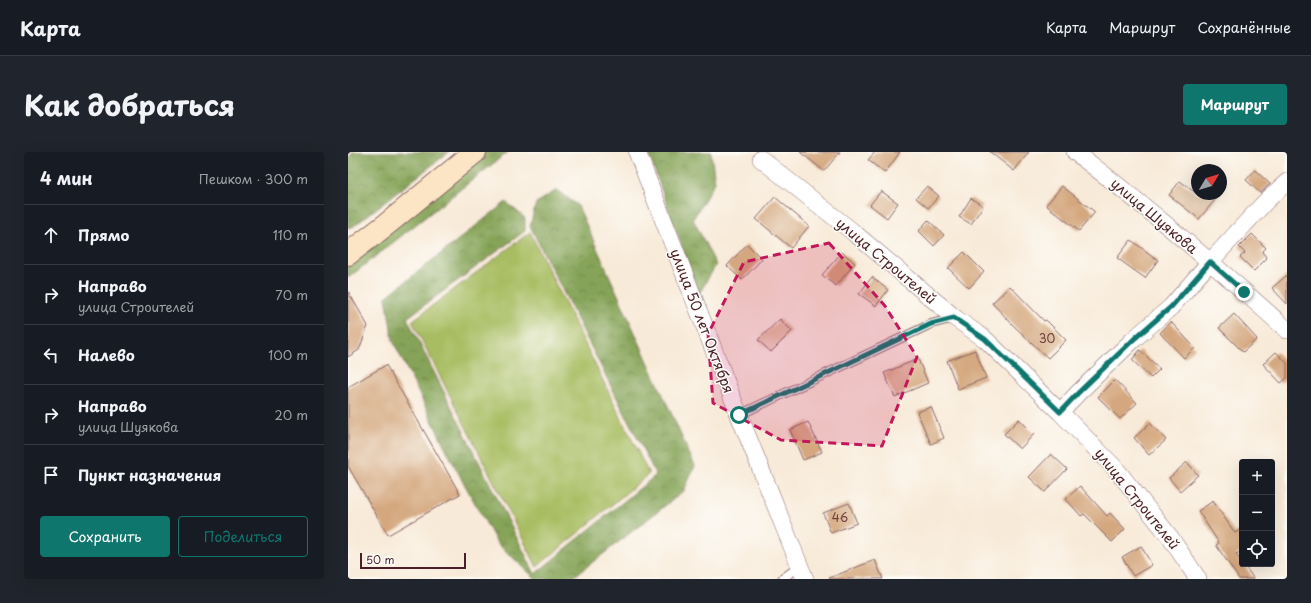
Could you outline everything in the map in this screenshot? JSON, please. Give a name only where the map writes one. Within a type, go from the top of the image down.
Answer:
[{"type":"street","points":[[348,254],[475,152]]},
{"type":"street","name":"улица 50 лет Октября","points":[[637,152],[739,415],[802,572]]},
{"type":"street","name":"улица Шуякова","points":[[1074,152],[1124,190],[1210,262],[1287,330]]},
{"type":"street","name":"улица Строителей","points":[[761,159],[853,232],[954,318],[985,339],[1116,469],[1170,537],[1198,579]]},
{"type":"street","points":[[1060,412],[1134,339],[1171,307],[1267,200],[1287,182]]},
{"type":"lane","points":[[739,415],[931,324],[954,318]]},
{"type":"lane","points":[[782,579],[802,572]]},
{"type":"highlighted area","points":[[829,243],[885,306],[917,357],[882,446],[781,440],[713,403],[708,334],[744,262]]},
{"type":"green space","points":[[353,152],[449,152],[354,226],[348,228],[348,159]]},
{"type":"green space","points":[[482,152],[508,152],[348,278],[348,261]]},
{"type":"green space","points":[[648,152],[711,152],[715,182],[693,219],[716,265],[699,294]]},
{"type":"green space","points":[[557,190],[578,206],[695,466],[684,491],[571,579],[536,579],[497,543],[455,467],[393,341],[386,297],[506,202],[525,218],[525,231],[407,318],[535,574],[656,475],[530,226],[536,203]]},
{"type":"green space","points":[[530,232],[649,474],[537,567],[412,321]]},
{"type":"building","points":[[800,152],[840,152],[824,171]]},
{"type":"building","points":[[875,152],[900,152],[885,173],[868,160]]},
{"type":"building","points":[[990,152],[1029,152],[1014,171]]},
{"type":"building","points":[[1255,170],[1270,184],[1260,193],[1246,180]]},
{"type":"building","points":[[1180,181],[1191,189],[1191,200],[1215,200],[1199,219],[1169,195]]},
{"type":"building","points":[[927,186],[939,196],[928,208],[916,198]]},
{"type":"building","points":[[1062,186],[1095,212],[1079,231],[1046,205]]},
{"type":"building","points":[[881,191],[898,203],[887,218],[870,205]]},
{"type":"building","points":[[775,197],[809,226],[791,248],[756,219]]},
{"type":"building","points":[[971,198],[983,206],[971,224],[959,217]]},
{"type":"building","points":[[928,220],[944,235],[934,246],[919,231]]},
{"type":"building","points":[[1252,234],[1266,248],[1262,252],[1267,258],[1254,271],[1240,257],[1245,253],[1239,247]]},
{"type":"building","points":[[1131,240],[1158,260],[1145,278],[1117,258]]},
{"type":"building","points":[[747,244],[762,259],[742,280],[727,266]]},
{"type":"building","points":[[842,252],[855,263],[836,286],[822,275]]},
{"type":"building","points":[[964,252],[984,272],[969,288],[948,268]]},
{"type":"building","points":[[1287,275],[1287,304],[1272,288]]},
{"type":"building","points":[[872,277],[888,290],[876,306],[859,294]]},
{"type":"building","points":[[1010,286],[1044,321],[1046,320],[1066,340],[1048,358],[992,303]]},
{"type":"building","points":[[348,291],[368,326],[359,350],[348,357]]},
{"type":"building","points":[[1234,314],[1257,339],[1243,352],[1219,328]]},
{"type":"building","points":[[780,319],[792,331],[771,352],[758,340]]},
{"type":"building","points":[[1171,322],[1195,348],[1184,358],[1160,333]]},
{"type":"building","points":[[975,350],[986,378],[958,389],[947,361]]},
{"type":"building","points":[[1140,350],[1160,369],[1151,378],[1132,360]]},
{"type":"building","points":[[1276,352],[1287,363],[1287,378],[1281,383],[1263,364]]},
{"type":"building","points":[[918,359],[928,383],[895,397],[884,373]]},
{"type":"building","points":[[386,365],[460,494],[388,535],[348,466],[348,387]]},
{"type":"building","points":[[1115,380],[1137,403],[1120,419],[1098,397]]},
{"type":"building","points":[[931,407],[944,438],[931,444],[917,412]]},
{"type":"building","points":[[1019,419],[1034,434],[1020,449],[1004,434]]},
{"type":"building","points":[[808,422],[822,452],[803,460],[790,430]]},
{"type":"building","points":[[1150,423],[1166,440],[1149,455],[1134,438]]},
{"type":"building","points":[[1051,454],[1067,469],[1045,492],[1029,477]]},
{"type":"building","points":[[1187,462],[1198,475],[1180,491],[1169,478]]},
{"type":"building","points":[[1080,486],[1107,516],[1110,513],[1125,529],[1112,542],[1084,514],[1081,516],[1066,499]]},
{"type":"building","points":[[1213,501],[1235,533],[1239,531],[1239,552],[1236,554],[1239,558],[1239,567],[1245,567],[1254,579],[1239,579],[1216,545],[1219,543],[1198,511]]},
{"type":"building","points":[[849,503],[857,523],[831,533],[823,513]]},
{"type":"building","points":[[1141,546],[1152,565],[1133,576],[1122,557]]},
{"type":"building","points":[[875,560],[883,579],[829,579],[829,578]]},
{"type":"route","points":[[739,415],[931,324],[954,318],[985,339],[1060,412],[1134,339],[1171,307],[1210,262],[1244,292]]}]
